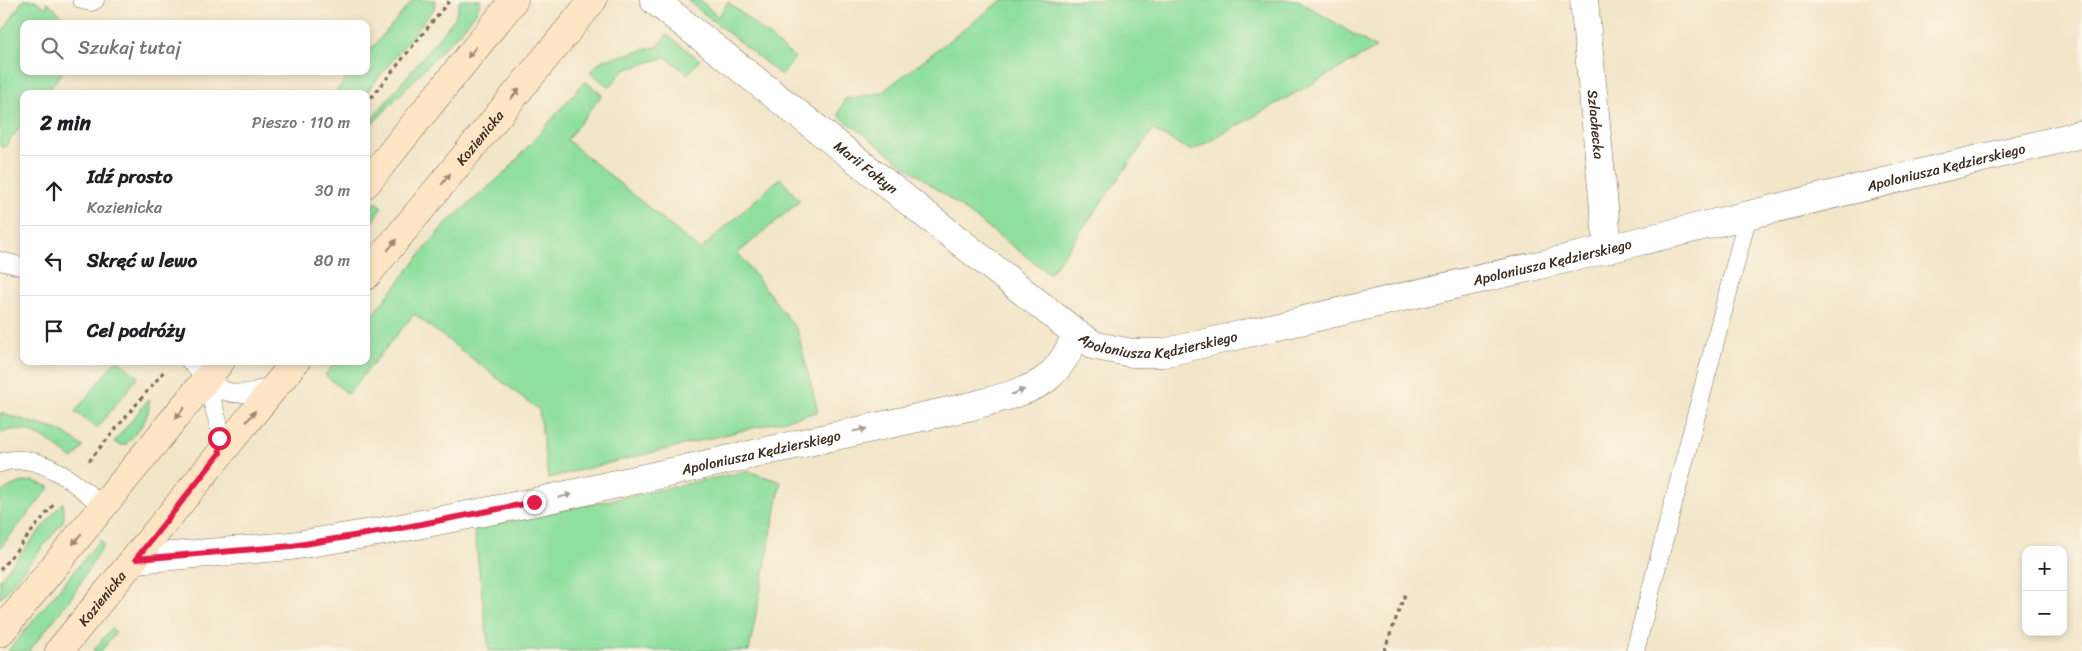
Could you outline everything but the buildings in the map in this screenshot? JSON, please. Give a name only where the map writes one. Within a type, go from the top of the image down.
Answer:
[{"type":"main road","name":"Kozienicka","points":[[370,271],[593,0]]},
{"type":"main road","points":[[370,179],[508,4]]},
{"type":"main road","points":[[0,633],[104,507],[206,367]]},
{"type":"main road","name":"Kozienicka","points":[[60,651],[288,371]]},
{"type":"street","name":"Marii Fołtyn","points":[[654,0],[1078,334]]},
{"type":"street","name":"Szlachecka","points":[[1584,0],[1608,249]]},
{"type":"street","name":"Apoloniusza Kędzierskiego","points":[[136,559],[292,546],[396,529],[534,502],[972,406],[1016,393],[1046,379],[1062,362],[1078,334],[1096,346],[1132,353],[1162,353],[1608,249],[2082,134]]},
{"type":"lane","points":[[82,0],[91,2],[95,0]]},
{"type":"lane","points":[[1635,651],[1748,215]]},
{"type":"lane","points":[[0,261],[20,266]]},
{"type":"lane","points":[[206,367],[220,390],[234,394],[264,388],[288,371]]},
{"type":"lane","points":[[206,367],[218,422],[220,453]]},
{"type":"lane","points":[[0,463],[14,459],[30,460],[44,465],[73,481],[104,507]]},
{"type":"path","points":[[370,99],[450,0]]},
{"type":"path","points":[[1384,651],[1406,592]]},
{"type":"green space","points":[[23,0],[35,0],[46,8],[48,2],[66,20],[20,20],[20,75],[60,75],[49,90],[20,90],[20,127],[4,148],[0,146],[0,36]]},
{"type":"green space","points":[[413,0],[436,0],[433,10],[368,90],[337,90],[350,75],[370,75],[370,50]]},
{"type":"green space","points":[[460,0],[481,0],[476,12],[467,24],[373,123],[371,120],[455,18]]},
{"type":"green space","points":[[687,0],[700,0],[718,17],[728,2],[795,58],[781,75]]},
{"type":"green space","points":[[1002,0],[1298,0],[1376,48],[1192,151],[1153,130],[1050,274],[838,115],[845,99],[881,93]]},
{"type":"green space","points":[[667,35],[700,60],[688,74],[666,57],[624,70],[609,87],[590,72],[601,61],[659,46]]},
{"type":"green space","points":[[585,81],[602,95],[567,140],[700,250],[780,178],[800,201],[738,253],[797,330],[818,412],[548,478],[539,410],[414,314],[348,394],[325,375],[333,365],[370,365],[370,318],[444,225],[505,173]]},
{"type":"green space","points":[[376,202],[382,207],[370,224],[370,209]]},
{"type":"green space","points":[[112,365],[124,365],[138,377],[97,428],[75,412]]},
{"type":"green space","points":[[149,399],[148,413],[138,430],[125,445],[119,445],[114,442]]},
{"type":"green space","points":[[0,413],[61,431],[83,447],[73,459],[48,441],[30,432],[11,430],[0,433]]},
{"type":"green space","points":[[748,471],[781,482],[749,651],[489,651],[474,529]]},
{"type":"green space","points":[[33,481],[50,487],[0,548],[0,494],[15,484]]},
{"type":"green space","points":[[63,502],[64,517],[62,523],[0,599],[0,579]]},
{"type":"green space","points":[[100,540],[104,544],[71,598],[29,651],[8,651]]},
{"type":"green space","points":[[112,628],[116,632],[101,651],[93,651]]},
{"type":"route","points":[[219,438],[220,453],[136,559],[292,546],[396,529],[534,502]]}]
